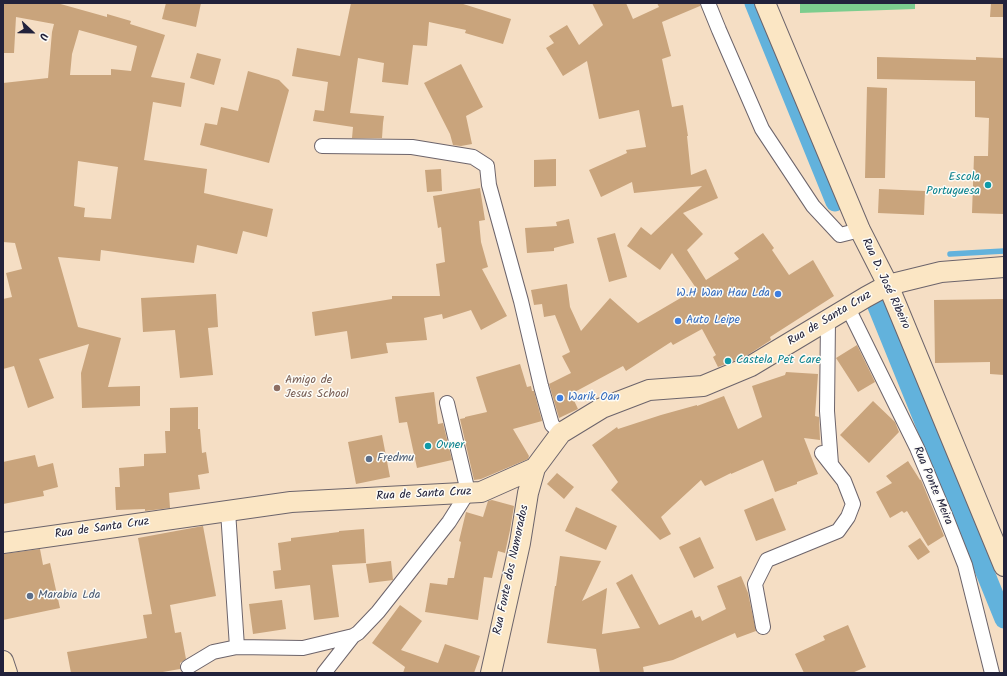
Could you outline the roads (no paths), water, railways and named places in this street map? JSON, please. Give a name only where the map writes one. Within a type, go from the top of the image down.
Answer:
[{"type":"street","points":[[708,3],[762,130],[766,136],[813,206],[840,235],[860,230]]},
{"type":"street","name":"Rua D. José Ribeiro","points":[[765,3],[860,230],[888,285],[1004,566]]},
{"type":"street","points":[[322,146],[412,147],[474,157],[487,166],[489,185],[521,301],[541,386],[552,425],[561,433]]},
{"type":"street","name":"Rua de Santa Cruz","points":[[3,543],[291,502],[481,492],[535,468],[561,433],[602,408],[649,390],[703,386],[751,366],[888,285],[941,272],[1004,267]]},
{"type":"street","name":"Rua Ponte Meira","points":[[848,308],[916,448],[949,524],[965,565],[992,673]]},
{"type":"street","points":[[828,320],[828,411],[831,464]]},
{"type":"street","points":[[188,668],[214,652],[237,647],[303,648],[353,636],[358,633],[378,612],[449,522],[468,492],[447,403]]},
{"type":"street","points":[[763,627],[755,584],[767,560],[838,530],[848,517],[853,504],[844,481],[822,453]]},
{"type":"street","name":"Rua Fonte dos Namorados","points":[[491,673],[520,543],[528,493],[535,468]]},
{"type":"street","points":[[228,511],[237,647]]},
{"type":"street","points":[[324,673],[353,636]]},
{"type":"waterway","points":[[754,3],[835,202]]},
{"type":"waterway","points":[[950,254],[1004,251]]},
{"type":"waterway","points":[[876,304],[1004,619]]},
{"type":"place","name":"Escola Portuguesa","points":[[988,185]]},
{"type":"place","name":"W.H Wan Hau Lda","points":[[778,294]]},
{"type":"place","name":"Auto Leipe","points":[[678,321]]},
{"type":"place","name":"Castela Pet Care","points":[[728,361]]},
{"type":"place","name":"Amigo de Jesus School","points":[[277,388]]},
{"type":"place","name":"Warik Oan","points":[[560,398]]},
{"type":"place","name":"Ovner","points":[[428,446]]},
{"type":"place","name":"Fredmu","points":[[369,459]]},
{"type":"place","name":"Marabia Lda","points":[[30,596]]}]
